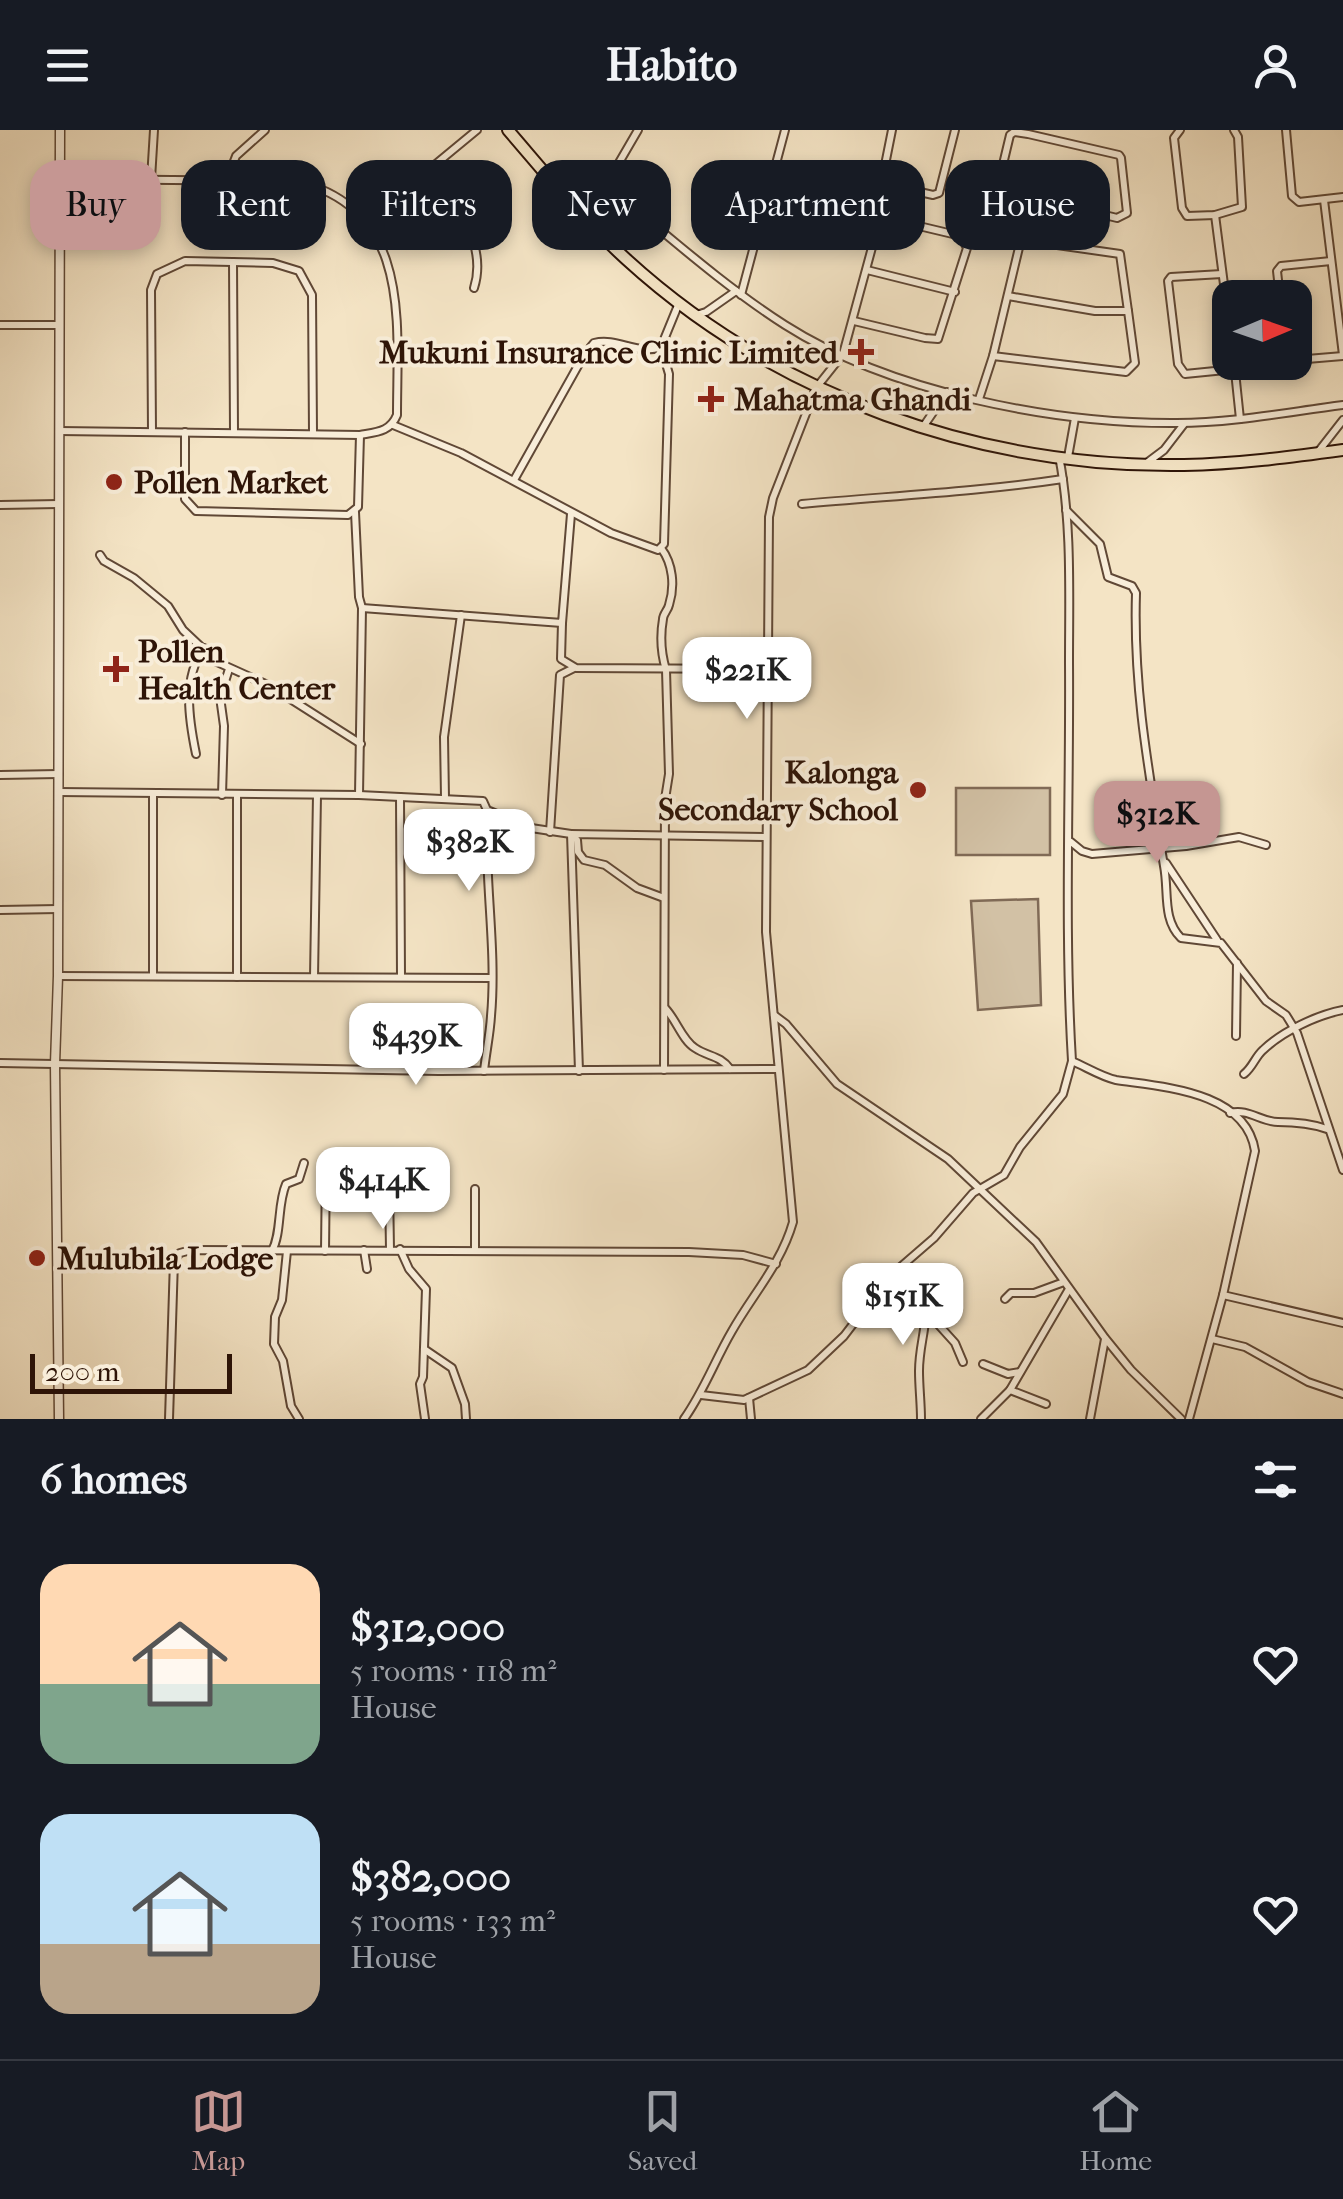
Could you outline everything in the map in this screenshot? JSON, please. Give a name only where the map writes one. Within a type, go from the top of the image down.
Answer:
[{"type":"highway","points":[[508,130],[534,160]]},
{"type":"highway","points":[[617,250],[678,303],[759,359],[816,388],[923,427],[978,442],[1063,457],[1146,464],[1218,463],[1343,450]]},
{"type":"street","points":[[60,130],[60,160]]},
{"type":"street","points":[[152,160],[154,130]]},
{"type":"street","points":[[234,160],[265,130]]},
{"type":"street","points":[[440,160],[477,130]]},
{"type":"street","points":[[621,160],[638,130]]},
{"type":"street","points":[[778,160],[785,130]]},
{"type":"street","points":[[886,160],[892,130]]},
{"type":"street","points":[[925,193],[939,192],[956,130]]},
{"type":"street","points":[[1180,130],[1174,138],[1182,208],[1187,216],[1215,215],[1242,207],[1238,138],[1234,130]]},
{"type":"street","points":[[1286,130],[1292,196],[1300,202],[1343,197]]},
{"type":"street","points":[[1014,132],[1122,158],[1126,212],[1118,218],[1023,195],[1003,189],[999,181],[1014,132]]},
{"type":"street","points":[[1312,359],[1343,356],[1324,200]]},
{"type":"street","points":[[1215,215],[1223,280]]},
{"type":"street","points":[[854,322],[935,340],[941,336],[967,248],[961,236],[925,227]]},
{"type":"street","points":[[671,237],[788,327],[868,366],[946,392],[1106,422],[1240,419],[1343,405]]},
{"type":"street","points":[[59,1419],[54,1064],[58,976],[60,250]]},
{"type":"street","points":[[59,430],[360,435],[385,430],[397,415],[394,288],[384,250]]},
{"type":"street","points":[[473,250],[477,278],[474,288]]},
{"type":"street","points":[[694,315],[739,292],[753,250]]},
{"type":"street","points":[[684,1419],[701,1395],[719,1354],[776,1264],[789,1238],[794,1207],[766,932],[770,507],[816,388],[843,354],[872,250]]},
{"type":"street","points":[[979,400],[1020,250]]},
{"type":"street","points":[[993,356],[1126,372],[1135,363],[1120,254],[1092,250]]},
{"type":"street","points":[[1279,280],[1281,266],[1331,261]]},
{"type":"street","points":[[152,432],[153,282],[164,269],[185,262],[233,262],[274,263],[294,268],[308,284],[312,295],[314,433]]},
{"type":"street","points":[[233,262],[234,432]]},
{"type":"street","points":[[867,270],[955,292]]},
{"type":"street","points":[[1212,370],[1185,374],[1178,364],[1168,282],[1171,278],[1222,274]]},
{"type":"street","points":[[1008,296],[1096,311],[1128,311]]},
{"type":"street","points":[[661,548],[670,374],[661,347],[678,303]]},
{"type":"street","points":[[0,325],[60,326]]},
{"type":"street","points":[[514,480],[584,354],[594,343],[612,341],[645,351],[661,347]]},
{"type":"street","points":[[1236,380],[1240,419]]},
{"type":"street","points":[[923,427],[946,392]]},
{"type":"street","points":[[701,1395],[748,1398],[808,1370],[844,1336],[889,1278],[934,1238],[966,1200],[1004,1175],[1020,1147],[1063,1094],[1072,1061],[1063,457],[1075,418]]},
{"type":"street","points":[[1317,453],[1343,420]]},
{"type":"street","points":[[1146,464],[1164,450],[1184,423]]},
{"type":"street","points":[[392,425],[461,453],[571,514],[644,546],[661,548],[668,558],[672,576],[669,606],[662,617],[669,774],[664,1070]]},
{"type":"street","points":[[185,432],[185,499],[196,511],[348,515],[355,512]]},
{"type":"street","points":[[359,795],[362,608],[355,512],[360,435]]},
{"type":"street","points":[[802,504],[1063,479]]},
{"type":"street","points":[[0,505],[59,504]]},
{"type":"street","points":[[1065,509],[1100,544],[1108,577],[1132,586],[1136,592],[1139,716],[1171,926],[1181,938],[1218,941]]},
{"type":"street","points":[[550,832],[571,514]]},
{"type":"street","points":[[100,556],[168,606],[183,630],[229,668],[270,686],[360,744]]},
{"type":"street","points":[[362,608],[562,624]]},
{"type":"street","points":[[444,798],[444,737],[461,614]]},
{"type":"street","points":[[196,754],[187,692],[204,648]]},
{"type":"street","points":[[561,659],[576,668]]},
{"type":"street","points":[[222,795],[224,726],[220,696],[229,668]]},
{"type":"street","points":[[561,672],[576,668],[766,669]]},
{"type":"street","points":[[0,775],[59,774]]},
{"type":"street","points":[[58,792],[359,795],[483,801],[487,810],[486,885],[492,978],[492,1016],[484,1071]]},
{"type":"street","points":[[153,794],[153,976]]},
{"type":"street","points":[[236,977],[237,796]]},
{"type":"street","points":[[314,977],[316,796]]},
{"type":"street","points":[[400,797],[401,977]]},
{"type":"street","points":[[487,810],[550,832],[764,837]]},
{"type":"street","points":[[572,834],[584,860],[605,866],[637,888],[664,898]]},
{"type":"street","points":[[572,834],[579,1071]]},
{"type":"street","points":[[1070,842],[1092,854],[1228,842],[1239,837],[1266,844]]},
{"type":"street","points":[[1163,859],[1218,941],[1261,995],[1286,1015],[1343,1170]]},
{"type":"street","points":[[0,910],[58,909]]},
{"type":"street","points":[[1236,1036],[1237,961]]},
{"type":"street","points":[[58,976],[492,978]]},
{"type":"street","points":[[664,1006],[694,1048],[718,1057],[730,1069]]},
{"type":"street","points":[[1244,1074],[1254,1067],[1262,1050],[1320,1016],[1343,1010]]},
{"type":"street","points":[[773,1014],[836,1084],[912,1132],[981,1189],[1036,1242],[1105,1338],[1181,1419]]},
{"type":"street","points":[[1072,1061],[1115,1080],[1188,1091],[1230,1113],[1250,1132],[1255,1156],[1223,1296],[1189,1419]]},
{"type":"street","points":[[0,1063],[484,1071],[778,1069]]},
{"type":"street","points":[[1230,1113],[1242,1111],[1278,1122],[1287,1120],[1328,1129]]},
{"type":"street","points":[[272,1251],[282,1193],[286,1184],[300,1179],[304,1163]]},
{"type":"street","points":[[325,1251],[326,1166]]},
{"type":"street","points":[[389,1186],[390,1250]]},
{"type":"street","points":[[474,1189],[475,1250]]},
{"type":"street","points":[[169,1419],[174,1260],[191,1250],[728,1254],[776,1264]]},
{"type":"street","points":[[364,1250],[367,1268]]},
{"type":"street","points":[[400,1250],[409,1269],[426,1286],[424,1377],[420,1384],[425,1419]]},
{"type":"street","points":[[287,1251],[274,1344],[283,1361],[291,1406],[298,1419]]},
{"type":"street","points":[[889,1278],[917,1294],[926,1312],[944,1328],[963,1362]]},
{"type":"street","points":[[1005,1299],[1011,1293],[1034,1294],[1067,1286]]},
{"type":"street","points":[[980,1419],[1010,1390],[1067,1286]]},
{"type":"street","points":[[1223,1296],[1343,1323]]},
{"type":"street","points":[[922,1419],[919,1371],[926,1312]]},
{"type":"street","points":[[1090,1419],[1105,1338]]},
{"type":"street","points":[[1212,1339],[1245,1347],[1308,1382],[1343,1394]]},
{"type":"street","points":[[423,1348],[452,1368],[465,1404],[466,1419]]},
{"type":"street","points":[[983,1364],[1008,1374],[1021,1371]]},
{"type":"street","points":[[1010,1390],[1046,1404]]},
{"type":"street","points":[[748,1398],[751,1419]]},
{"type":"shaded area","points":[[956,788],[1050,788],[1050,855],[956,855]]},
{"type":"shaded area","points":[[1038,899],[1041,1005],[978,1010],[971,901]]},
{"type":"place","name":"Mukuni Insurance Clinic Limited","points":[[861,352]]},
{"type":"place","name":"Mahatma Ghandi","points":[[711,399]]},
{"type":"place","name":"Pollen Market","points":[[114,482]]},
{"type":"place","name":"Pollen Health Center","points":[[116,669]]},
{"type":"place","name":"Kalonga Secondary School","points":[[918,790]]},
{"type":"place","name":"Mulubila Lodge","points":[[37,1258]]}]
